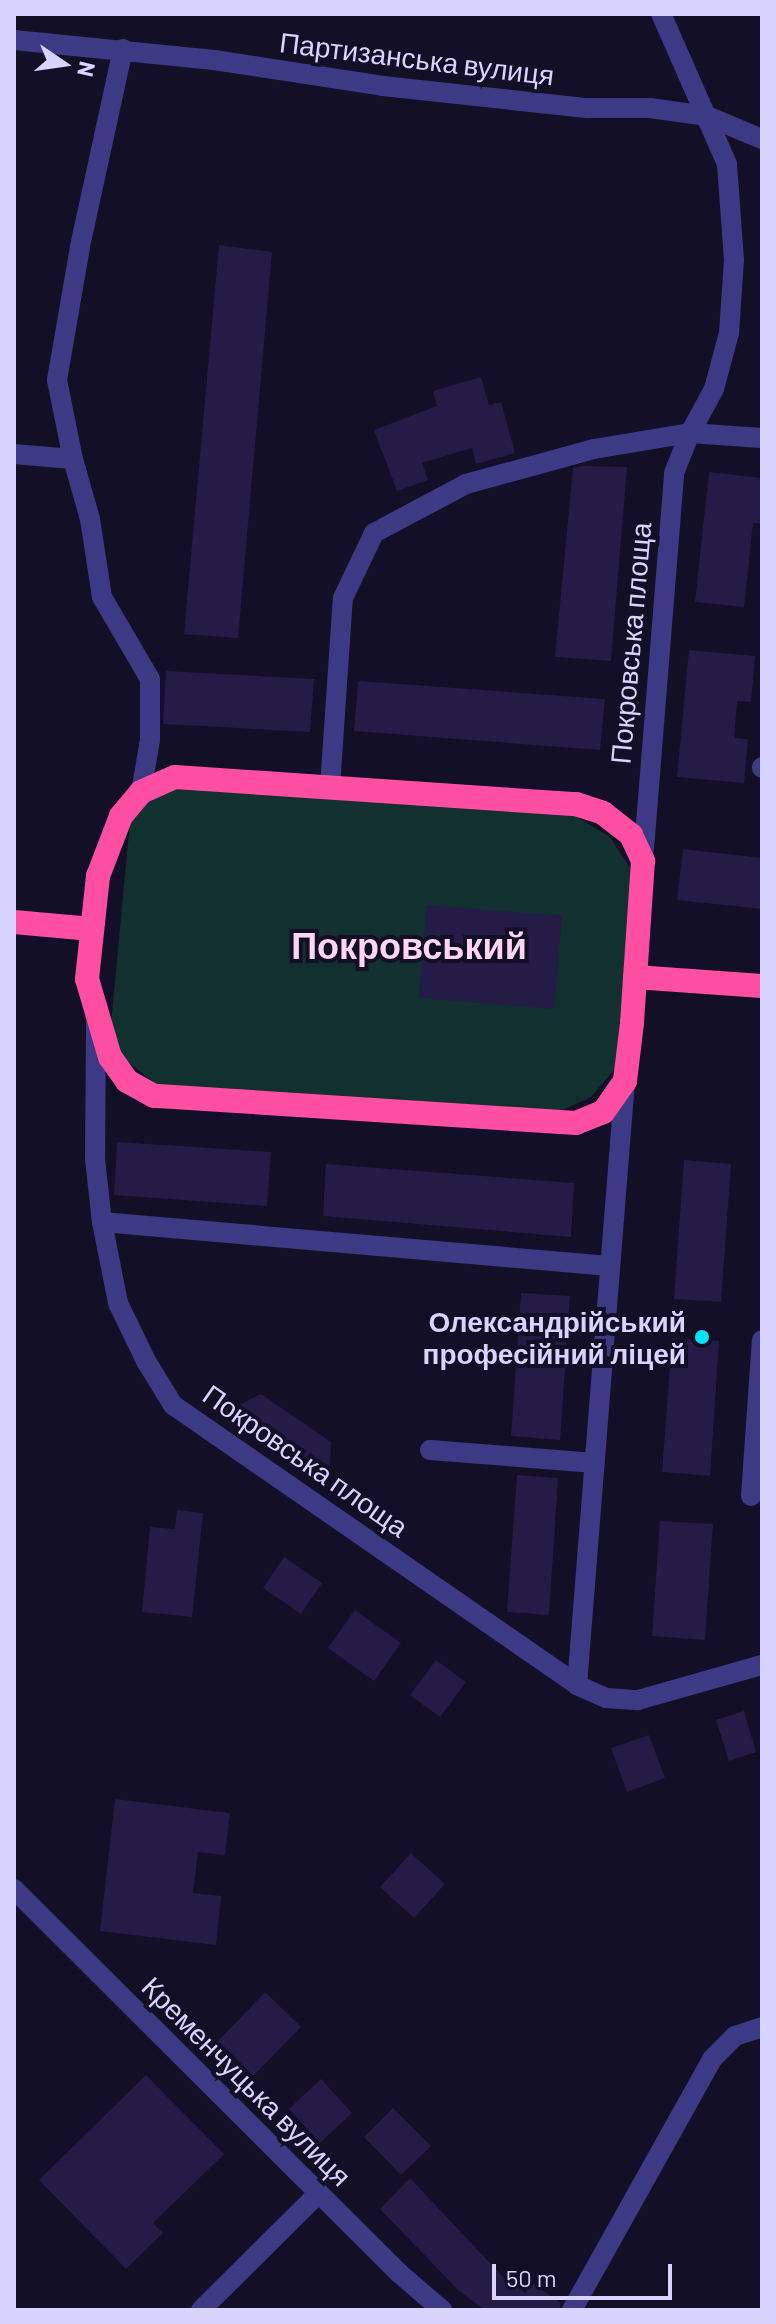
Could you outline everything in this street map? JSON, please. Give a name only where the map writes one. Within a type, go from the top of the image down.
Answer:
[{"type":"highway","points":[[141,792],[175,777],[576,804],[603,813],[631,835],[643,861]]},
{"type":"highway","name":"Покровська площа","points":[[141,792],[121,816],[98,876],[87,979],[96,1019],[110,1057],[127,1081],[154,1096],[576,1123],[603,1112],[625,1081],[643,861]]},
{"type":"highway","points":[[14,922],[92,929]]},
{"type":"highway","points":[[635,977],[762,986]]},
{"type":"street","name":"Покровська площа","points":[[643,861],[674,473],[690,433],[714,389],[729,333],[734,260],[727,164],[661,14]]},
{"type":"street","name":"Партизанська вулиця","points":[[14,40],[123,49],[399,88],[587,108],[650,108],[707,116],[762,139]]},
{"type":"street","points":[[123,49],[80,247],[57,380],[73,459],[90,519],[102,597],[150,679],[150,740],[141,792]]},
{"type":"street","points":[[330,787],[343,598],[374,533],[466,484],[594,449],[690,433],[762,438]]},
{"type":"street","points":[[14,454],[73,459]]},
{"type":"street","name":"Покровська площа","points":[[96,1019],[95,1159],[102,1222],[118,1303],[146,1361],[173,1405],[577,1685],[606,1698],[638,1700],[762,1665]]},
{"type":"street","name":"Покровська площа","points":[[577,1685],[625,1081]]},
{"type":"street","points":[[102,1222],[609,1266]]},
{"type":"street","points":[[751,1496],[762,1340]]},
{"type":"street","points":[[430,1450],[594,1463]]},
{"type":"street","name":"Кременчуцька вулиця","points":[[14,1889],[319,2193],[442,2310]]},
{"type":"street","points":[[572,2310],[712,2059],[735,2036],[762,2027]]},
{"type":"street","points":[[201,2310],[319,2193]]},
{"type":"green space","points":[[185,787],[574,815],[610,837],[632,871],[616,1068],[591,1097],[560,1111],[160,1087],[123,1058],[111,1024],[130,822],[149,797]]},
{"type":"building","points":[[219,245],[272,252],[238,638],[184,634]]},
{"type":"building","points":[[481,377],[489,405],[501,402],[515,453],[476,464],[472,448],[422,463],[428,480],[397,491],[374,430],[437,406],[433,391]]},
{"type":"building","points":[[627,467],[611,661],[555,657],[573,468]]},
{"type":"building","points":[[709,472],[762,478],[762,524],[753,523],[744,607],[695,602]]},
{"type":"building","points":[[689,650],[755,656],[751,702],[737,701],[734,738],[748,739],[744,783],[677,777]]},
{"type":"building","points":[[166,671],[314,679],[310,732],[163,724]]},
{"type":"building","points":[[358,681],[605,699],[600,750],[354,731]]},
{"type":"building","points":[[683,849],[762,858],[762,909],[677,900]]},
{"type":"building","points":[[427,905],[562,916],[554,1009],[419,998]]},
{"type":"building","points":[[117,1142],[271,1152],[267,1206],[114,1195]]},
{"type":"building","points":[[684,1160],[731,1164],[721,1302],[674,1299]]},
{"type":"building","points":[[326,1164],[574,1183],[571,1237],[323,1216]]},
{"type":"building","points":[[521,1293],[570,1296],[560,1440],[511,1436]]},
{"type":"building","points":[[672,1338],[719,1341],[710,1476],[662,1472]]},
{"type":"building","points":[[261,1394],[331,1442],[329,1480],[227,1411]]},
{"type":"building","points":[[517,1475],[558,1478],[549,1615],[507,1612]]},
{"type":"building","points":[[177,1510],[203,1513],[192,1617],[142,1612],[150,1527],[175,1529]]},
{"type":"building","points":[[660,1521],[713,1524],[705,1640],[652,1636]]},
{"type":"building","points":[[284,1557],[322,1583],[301,1614],[263,1588]]},
{"type":"building","points":[[355,1610],[401,1643],[374,1681],[328,1648]]},
{"type":"building","points":[[436,1660],[466,1682],[440,1717],[410,1695]]},
{"type":"building","points":[[744,1711],[756,1752],[729,1761],[716,1720]]},
{"type":"building","points":[[649,1735],[665,1778],[627,1792],[611,1748]]},
{"type":"building","points":[[115,1799],[230,1813],[225,1855],[198,1852],[193,1893],[221,1896],[216,1945],[100,1931]]},
{"type":"building","points":[[411,1853],[445,1884],[414,1918],[380,1887]]},
{"type":"building","points":[[265,1992],[301,2027],[253,2076],[218,2041]]},
{"type":"building","points":[[146,2075],[224,2154],[153,2223],[163,2233],[126,2269],[39,2180]]},
{"type":"building","points":[[321,2079],[352,2113],[320,2143],[289,2109]]},
{"type":"building","points":[[393,2108],[431,2146],[401,2175],[364,2137]]},
{"type":"building","points":[[410,2178],[503,2277],[525,2293],[532,2283],[561,2303],[559,2310],[485,2310],[458,2290],[380,2209]]},
{"type":"place","name":"Олександрійський професійний ліцей","points":[[702,1337]]},
{"type":"district","name":"Покровський","points":[[409,945]]}]
